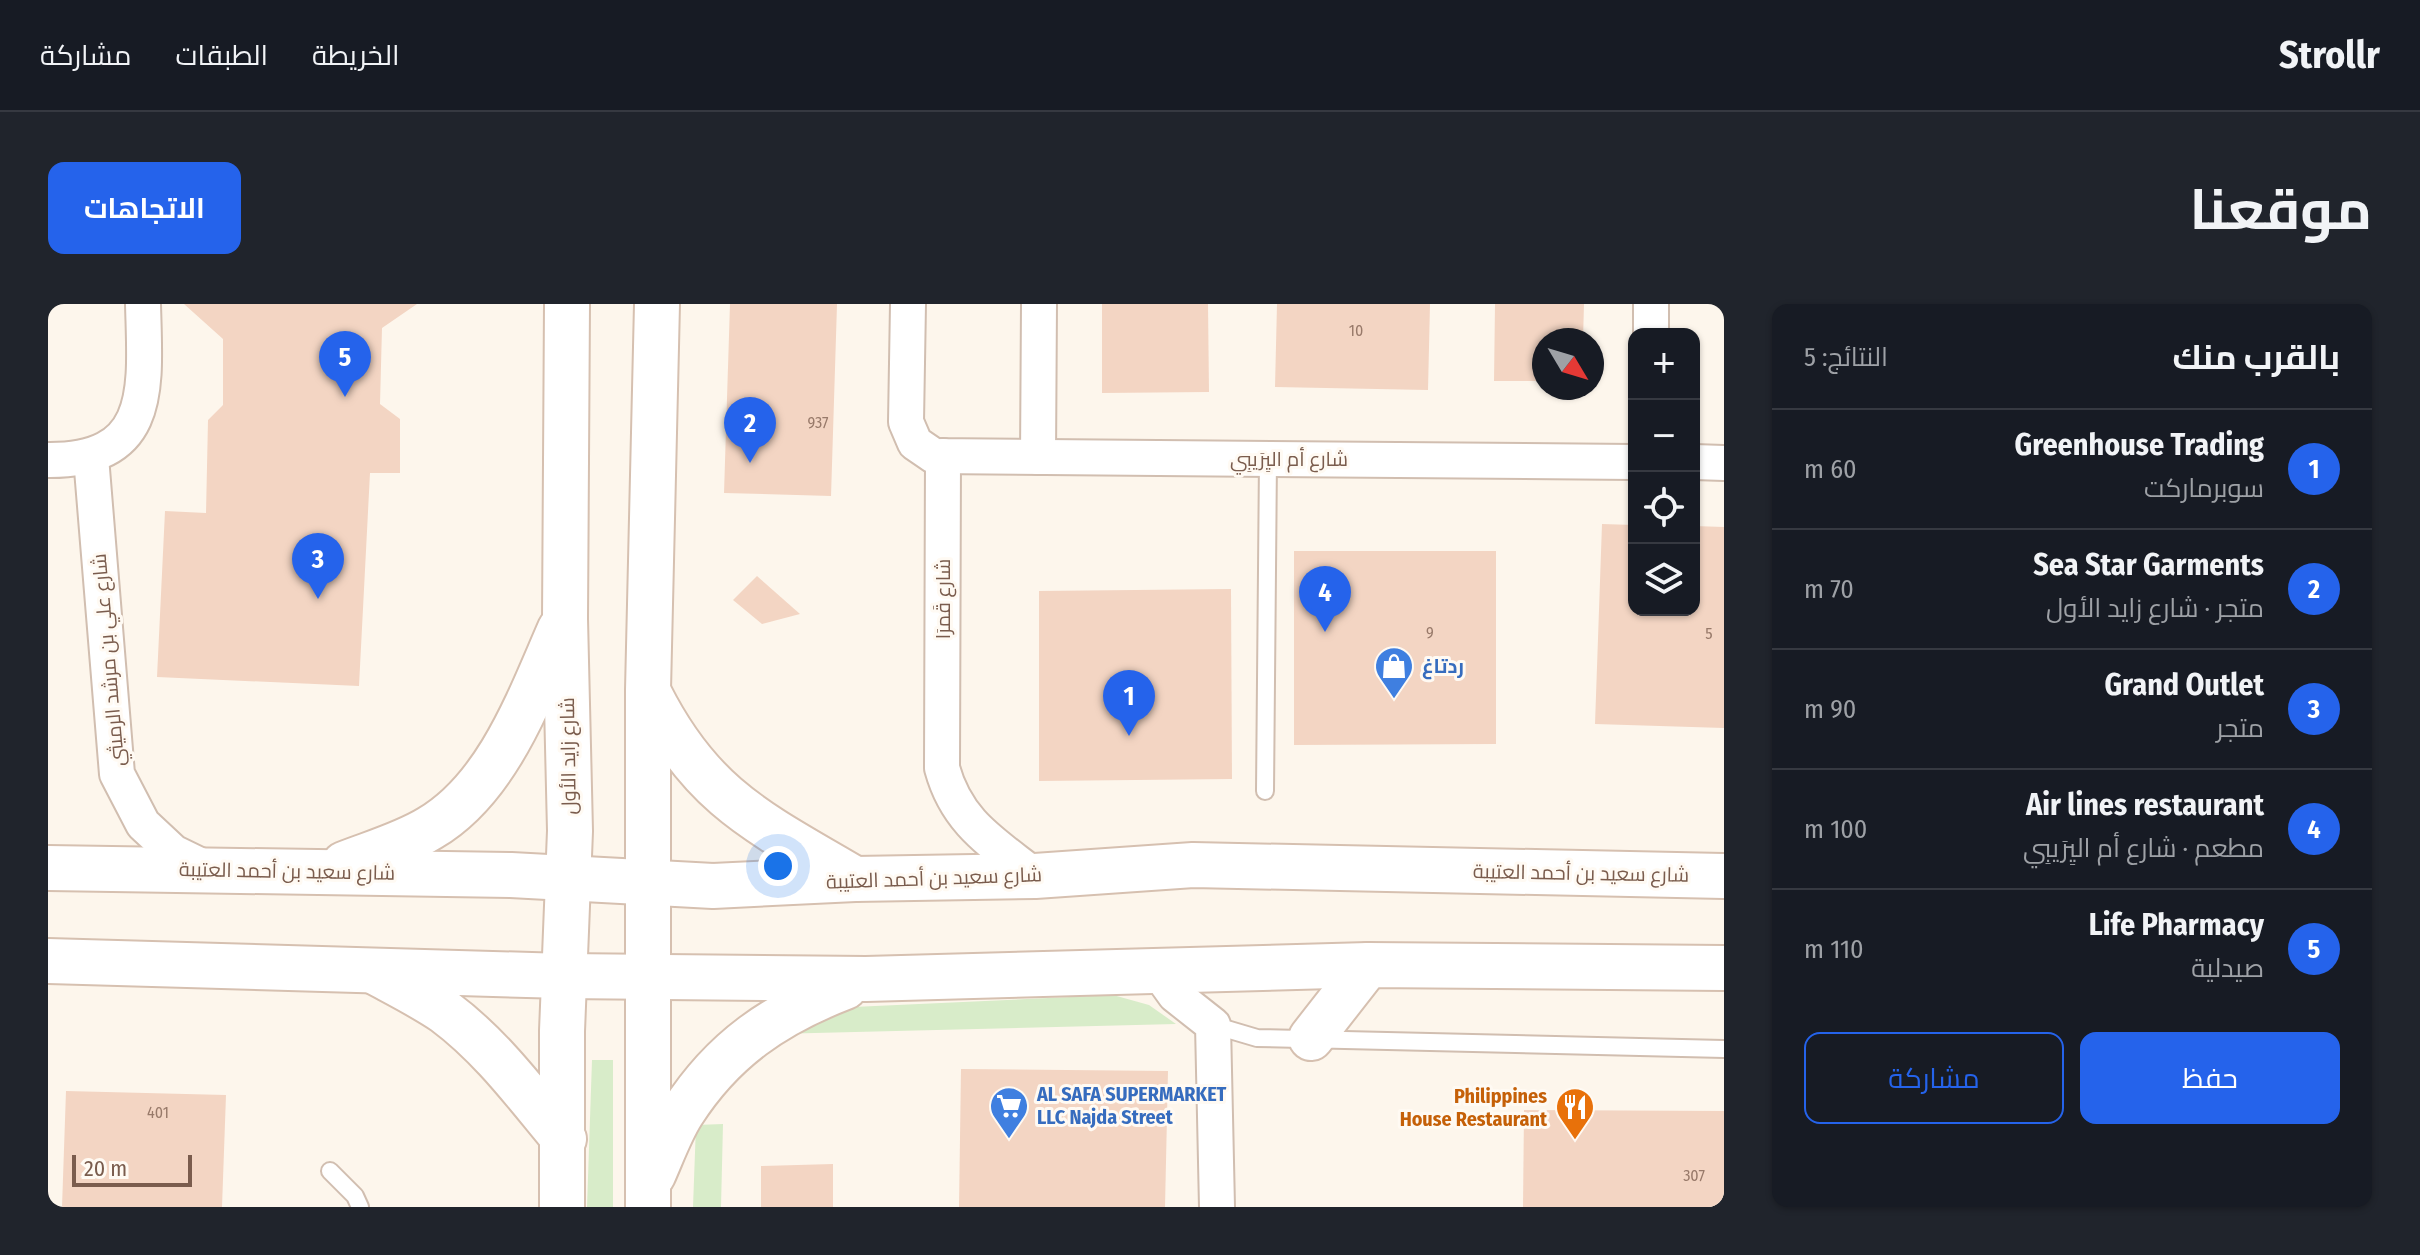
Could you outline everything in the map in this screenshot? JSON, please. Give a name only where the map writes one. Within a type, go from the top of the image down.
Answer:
[{"type":"main road","name":"شارع زايد الأول","points":[[562,1207],[564,976],[569,878],[565,619],[567,304]]},
{"type":"main road","points":[[648,1196],[648,690],[657,304]]},
{"type":"main road","points":[[327,871],[431,828],[471,792],[522,714],[565,619]]},
{"type":"main road","points":[[648,690],[667,728],[723,797],[768,829],[855,879]]},
{"type":"main road","name":"شارع سعيد بن أحمد العتيبة","points":[[48,868],[327,871],[744,886],[855,879],[1035,876],[1193,865],[1724,876]]},
{"type":"main road","points":[[48,961],[564,976],[866,979],[1368,965],[1724,968]]},
{"type":"main road","points":[[1311,1038],[1368,965]]},
{"type":"main road","points":[[369,969],[429,1001],[467,1031],[517,1082],[564,1139]]},
{"type":"main road","points":[[648,1196],[682,1114],[732,1051],[794,1006],[866,979]]},
{"type":"street","points":[[48,460],[91,457],[121,439],[139,411],[145,382],[143,304]]},
{"type":"street","points":[[908,304],[906,422],[915,443],[934,456],[943,456]]},
{"type":"street","points":[[1038,457],[1039,304]]},
{"type":"street","points":[[1651,304],[1651,328]]},
{"type":"street","name":"شارع أم اليِرَيبِي","points":[[943,456],[1628,462]]},
{"type":"street","name":"شارع قَمرَا","points":[[943,456],[942,768],[948,791],[960,813],[976,831],[1035,876]]},
{"type":"street","name":"شارع علي بن مرشد الرميثي","points":[[91,457],[117,774],[143,824],[173,852],[209,869]]},
{"type":"street","points":[[1700,462],[1724,463]]},
{"type":"street","points":[[1157,970],[1175,995],[1213,1025],[1217,1207]]},
{"type":"lane","points":[[1265,791],[1268,459]]},
{"type":"lane","points":[[1213,1025],[1257,1038],[1724,1049]]},
{"type":"lane","points":[[330,1171],[355,1196],[360,1207]]},
{"type":"green space","points":[[1113,995],[1149,1005],[1176,1024],[774,1034],[853,1007]]},
{"type":"green space","points":[[592,1060],[613,1060],[613,1207],[587,1207]]},
{"type":"green space","points":[[723,1124],[721,1207],[693,1207],[696,1125]]},
{"type":"building","points":[[184,304],[417,304],[382,328],[380,404],[400,419],[400,473],[370,473],[359,686],[157,677],[165,511],[206,513],[208,420],[223,405],[223,339]]},
{"type":"building","points":[[730,304],[837,304],[831,496],[724,493]]},
{"type":"building","points":[[1102,304],[1208,304],[1209,392],[1102,393]]},
{"type":"building","points":[[1277,304],[1430,304],[1428,390],[1275,387]]},
{"type":"building","points":[[1495,304],[1584,304],[1583,328],[1532,328],[1532,381],[1494,381]]},
{"type":"building","points":[[1602,524],[1628,525],[1628,616],[1700,616],[1700,526],[1724,527],[1724,728],[1595,724]]},
{"type":"building","points":[[1294,551],[1496,551],[1496,744],[1294,745]]},
{"type":"building","points":[[757,576],[800,614],[762,624],[733,600]]},
{"type":"building","points":[[1231,589],[1232,779],[1039,781],[1039,591]]},
{"type":"building","points":[[961,1069],[1168,1071],[1165,1207],[959,1207]]},
{"type":"building","points":[[66,1091],[226,1095],[222,1207],[62,1207]]},
{"type":"building","points":[[1524,1110],[1724,1111],[1724,1207],[1523,1207]]},
{"type":"building","points":[[833,1164],[833,1207],[761,1207],[761,1166]]},
{"type":"place","name":"Life Pharmacy","points":[[345,397]]},
{"type":"place","name":"Sea Star Garments","points":[[750,463]]},
{"type":"place","name":"Grand Outlet","points":[[318,599]]},
{"type":"place","name":"Air lines restaurant","points":[[1325,632]]},
{"type":"place","name":"ردتاغ","points":[[1394,700]]},
{"type":"place","name":"Greenhouse Trading","points":[[1129,736]]},
{"type":"place","name":"AL SAFA SUPERMARKET LLC Najda Street","points":[[1009,1140]]},
{"type":"place","name":"Philippines House Restaurant","points":[[1575,1141]]}]
